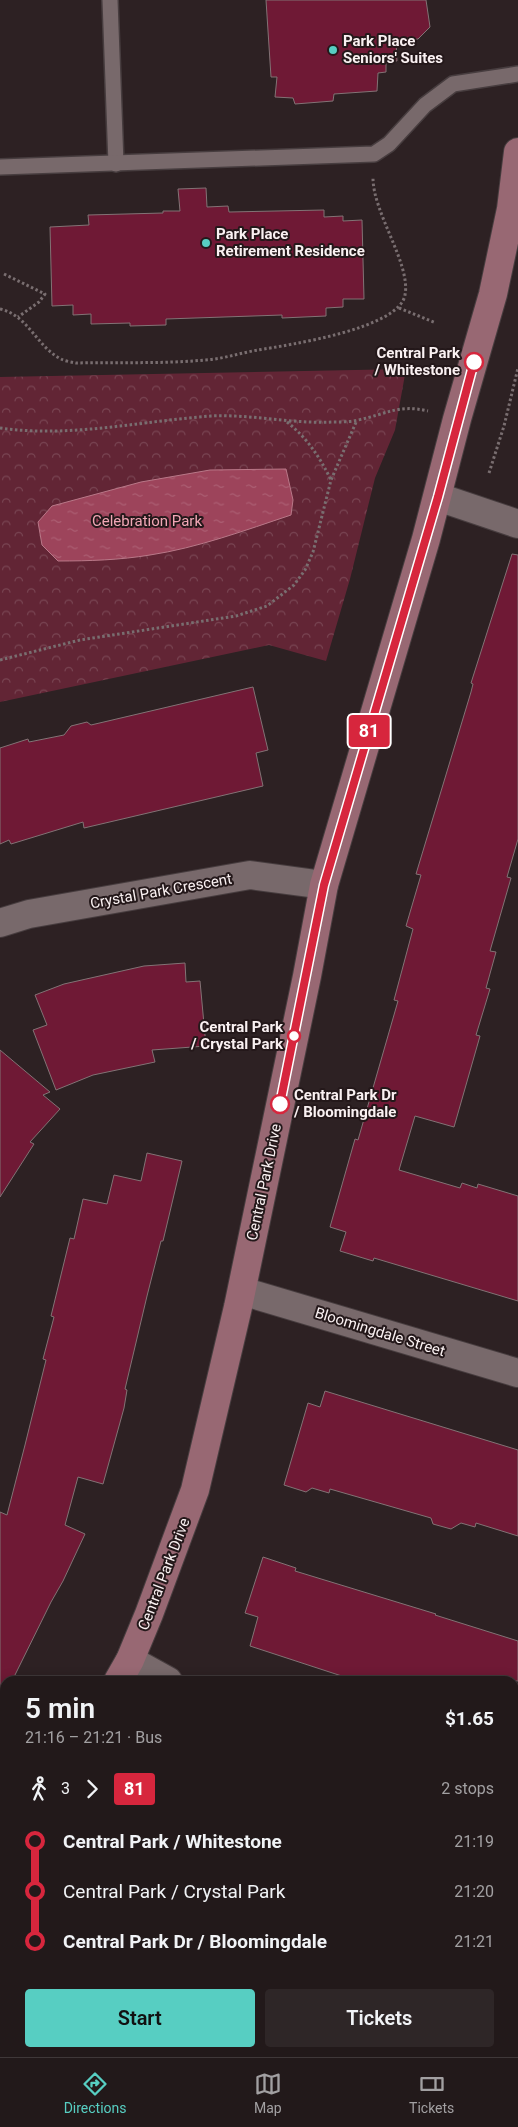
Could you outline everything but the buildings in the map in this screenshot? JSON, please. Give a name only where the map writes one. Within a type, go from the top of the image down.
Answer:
[{"type":"street","name":"Central Park Drive","points":[[124,1671],[166,1572],[195,1490],[242,1291],[324,885],[438,497],[457,419],[493,294],[511,209],[518,152]]},
{"type":"street","points":[[438,497],[518,524]]},
{"type":"street","name":"Crystal Park Crescent","points":[[0,923],[29,914],[250,875],[324,885]]},
{"type":"street","name":"Bloomingdale Street","points":[[242,1291],[518,1373]]},
{"type":"street","points":[[124,1671],[146,1676]]},
{"type":"lane","points":[[110,0],[116,164]]},
{"type":"lane","points":[[0,166],[116,164],[374,154],[389,144],[425,105],[453,84],[518,74]]},
{"type":"path","points":[[0,309],[18,317],[52,353],[62,360],[76,362],[220,358],[318,340],[349,331],[399,308],[405,297],[407,281],[386,224],[374,184],[374,154]]},
{"type":"path","points":[[4,274],[45,294],[39,302],[18,317]]},
{"type":"path","points":[[399,308],[436,323]]},
{"type":"path","points":[[489,473],[504,426],[518,368]]},
{"type":"path","points":[[0,428],[31,433],[58,432],[213,416],[239,416],[286,422],[357,420],[397,408],[413,407],[457,419]]},
{"type":"path","points":[[0,660],[80,640],[236,616],[267,606],[294,585],[305,570],[313,552],[331,480],[357,420]]},
{"type":"path","points":[[286,422],[304,436],[322,461],[331,480]]},
{"type":"green space","name":"Celebration Park","points":[[406,369],[395,430],[375,478],[350,579],[326,661],[269,645],[0,702],[0,377]]},
{"type":"water","points":[[286,469],[293,500],[291,515],[221,538],[168,552],[127,558],[93,560],[58,561],[42,545],[38,522],[52,506],[141,482],[210,470]]},
{"type":"bus line","name":"81","points":[[280,1104],[324,885],[438,497],[457,419],[474,362]]},
{"type":"place","name":"Park Place Seniors' Suites","points":[[333,50]]},
{"type":"place","name":"Park Place Retirement Residence","points":[[206,243]]},
{"type":"place","name":"Central Park / Whitestone","points":[[474,362]]},
{"type":"place","name":"Central Park / Crystal Park","points":[[294,1036]]},
{"type":"place","name":"Central Park Dr / Bloomingdale","points":[[280,1104]]}]
